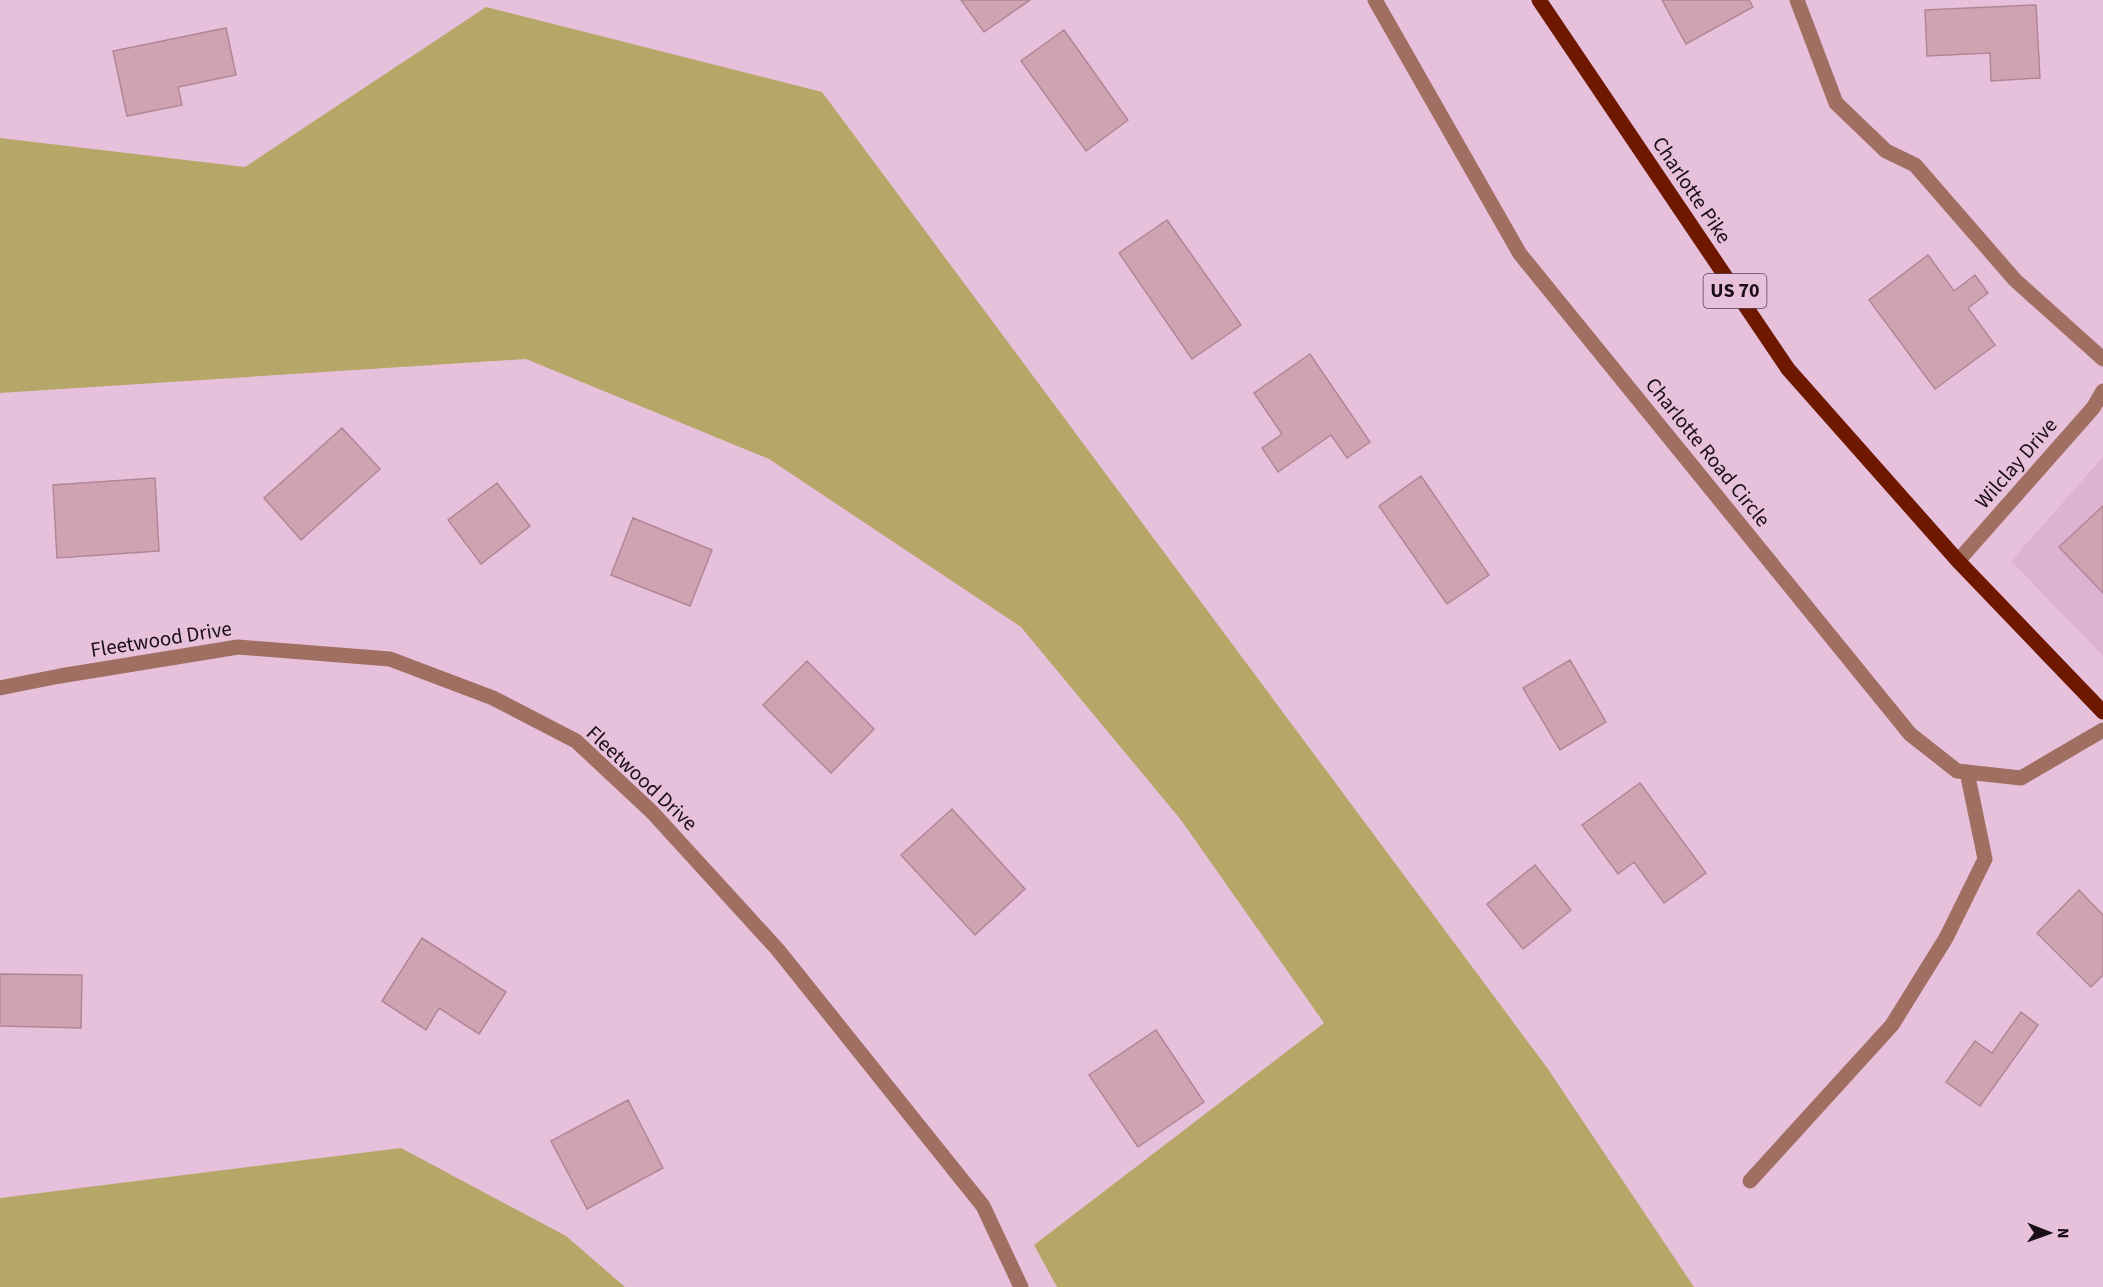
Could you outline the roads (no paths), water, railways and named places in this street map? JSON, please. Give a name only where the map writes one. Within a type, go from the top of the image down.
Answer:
[{"type":"main road","name":"Charlotte Pike","points":[[1539,0],[1788,369],[1958,561]]},
{"type":"main road","name":"US 70","points":[[1958,561],[2103,712]]},
{"type":"street","name":"Charlotte Road Circle","points":[[1376,0],[1520,254],[1910,734],[1957,771],[2021,778],[2103,730]]},
{"type":"street","points":[[1797,0],[1836,103],[1886,151],[1915,165],[2015,280],[2103,359]]},
{"type":"street","name":"Wilclay Drive","points":[[1958,561],[2098,412],[2103,391]]},
{"type":"street","name":"Fleetwood Drive","points":[[0,688],[238,647],[390,659],[493,698],[576,741],[652,812],[778,950],[983,1206],[1021,1287]]},
{"type":"street","points":[[1750,1181],[1892,1025],[1946,938],[1985,859],[1967,772]]}]
